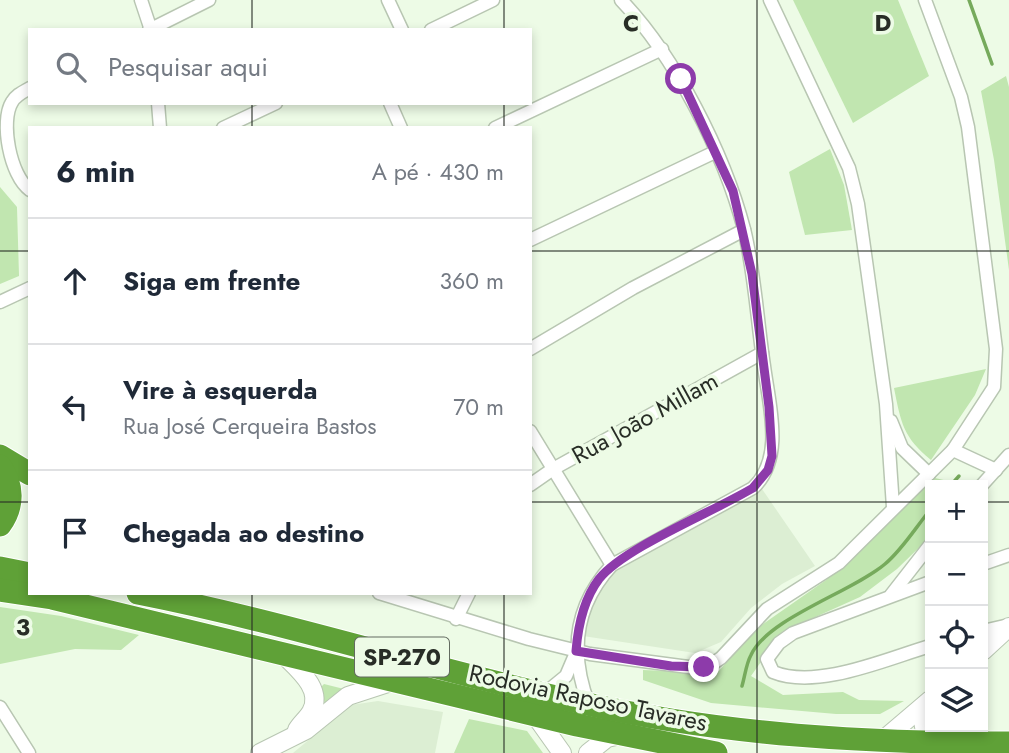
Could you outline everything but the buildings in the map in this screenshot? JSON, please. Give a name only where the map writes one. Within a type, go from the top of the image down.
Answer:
[{"type":"highway","points":[[0,456],[28,473]]},
{"type":"highway","points":[[0,466],[9,485],[11,501],[7,515],[0,525]]},
{"type":"highway","points":[[0,568],[28,574]]},
{"type":"highway","name":"Rodovia Raposo Tavares","points":[[0,590],[28,594]]},
{"type":"highway","name":"Rodovia Raposo Tavares","points":[[32,595],[676,748],[716,753]]},
{"type":"highway","name":"Rodovia Raposo Tavares","points":[[147,595],[261,621],[589,705],[708,726],[784,735],[927,743],[1009,743]]},
{"type":"highway","points":[[213,595],[261,621]]},
{"type":"main road","points":[[988,646],[1009,625]]},
{"type":"main road","points":[[284,655],[309,680],[312,690],[311,713],[295,733]]},
{"type":"main road","points":[[260,753],[314,724],[348,696],[394,681]]},
{"type":"main road","points":[[883,740],[925,705]]},
{"type":"main road","points":[[925,713],[923,721],[927,743]]},
{"type":"main road","points":[[535,715],[562,753]]},
{"type":"main road","points":[[588,753],[607,738],[620,735]]},
{"type":"street","points":[[141,0],[149,28]]},
{"type":"street","points":[[154,28],[209,0]]},
{"type":"street","points":[[388,0],[401,28]]},
{"type":"street","points":[[435,28],[493,0]]},
{"type":"street","points":[[589,705],[579,678],[576,651],[580,620],[588,598],[612,565],[735,499],[762,479],[772,456],[762,354],[744,230],[733,191],[681,79],[662,49],[621,0]]},
{"type":"street","points":[[770,0],[849,168],[858,204],[886,404],[893,507]]},
{"type":"street","points":[[385,595],[456,619],[576,651],[695,668],[712,664],[767,609],[839,563],[953,450],[994,387],[996,349],[968,127],[961,97],[925,0]]},
{"type":"street","points":[[499,126],[662,49]]},
{"type":"street","points":[[28,89],[13,99],[9,113],[12,164],[16,176],[28,188]]},
{"type":"street","points":[[158,105],[160,126]]},
{"type":"street","points":[[227,126],[272,105]]},
{"type":"street","points":[[391,105],[400,126]]},
{"type":"street","points":[[532,239],[715,152]]},
{"type":"street","points":[[532,348],[633,288],[744,230]]},
{"type":"street","points":[[0,302],[28,288]]},
{"type":"street","name":"Rua João Millam","points":[[532,484],[553,469],[762,354]]},
{"type":"street","points":[[886,404],[902,448],[929,474]]},
{"type":"street","points":[[532,434],[612,565]]},
{"type":"street","points":[[953,450],[996,470]]},
{"type":"street","points":[[987,480],[1009,455]]},
{"type":"street","points":[[891,595],[925,551]]},
{"type":"street","points":[[988,562],[1009,555]]},
{"type":"street","points":[[925,584],[793,633],[770,652],[768,667],[782,676],[818,678],[925,647]]},
{"type":"street","points":[[456,619],[468,595]]},
{"type":"street","points":[[988,630],[1009,625]]},
{"type":"street","points":[[544,694],[566,676],[576,651]]},
{"type":"street","points":[[0,707],[29,753]]},
{"type":"shaded area","points":[[762,489],[815,566],[782,584],[751,608],[721,642],[695,653],[583,636],[590,608],[612,572]]},
{"type":"shaded area","points":[[378,701],[443,712],[435,753],[293,753],[351,705]]},
{"type":"green space","points":[[793,0],[898,0],[929,76],[853,123]]},
{"type":"green space","points":[[1006,76],[1009,87],[1009,270],[994,160],[981,91]]},
{"type":"green space","points":[[830,149],[844,185],[852,230],[805,235],[789,172]]},
{"type":"green space","points":[[0,187],[17,207],[19,276],[0,284]]},
{"type":"green space","points":[[986,369],[975,395],[931,460],[909,436],[894,388]]},
{"type":"green space","points":[[925,487],[925,542],[897,569],[860,597],[782,632],[751,676],[783,695],[843,692],[859,700],[904,701],[880,714],[836,714],[711,703],[643,680],[643,670],[717,673],[756,629],[826,580]]},
{"type":"green space","points":[[0,607],[61,616],[139,635],[121,650],[75,649],[0,664]]},
{"type":"green space","points":[[324,684],[344,689],[325,705],[321,687]]},
{"type":"green space","points":[[469,719],[527,731],[543,753],[454,753]]},
{"type":"waterway","points":[[969,0],[992,64]]},
{"type":"waterway","points":[[955,480],[959,476]]},
{"type":"waterway","points":[[742,686],[749,659],[760,642],[774,629],[885,564],[925,516]]},
{"type":"route","points":[[681,79],[733,191],[744,230],[769,407],[772,456],[768,470],[753,488],[612,565],[597,581],[588,598],[580,620],[576,651],[671,666],[704,667]]}]
